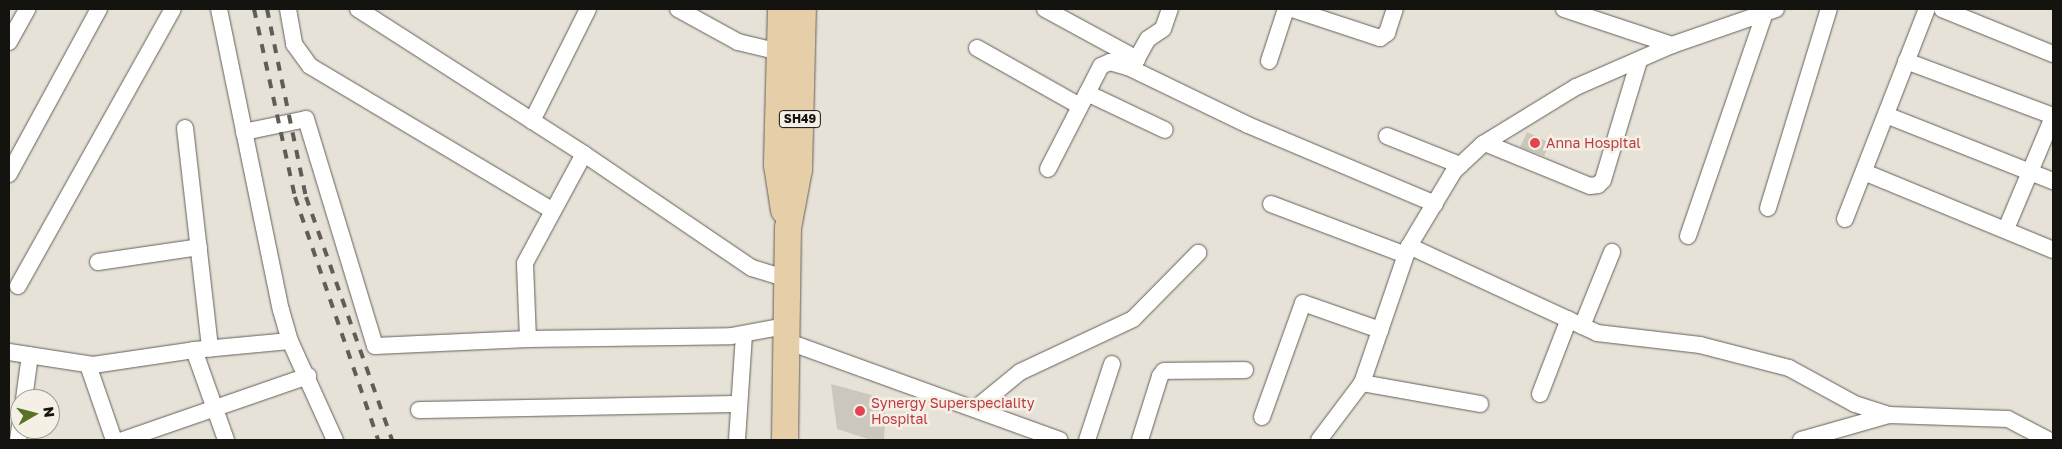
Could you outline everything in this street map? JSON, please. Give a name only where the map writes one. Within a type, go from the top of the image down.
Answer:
[{"type":"main road","name":"SH49","points":[[782,9],[777,165],[788,228]]},
{"type":"main road","name":"SH49","points":[[785,440],[788,228],[799,169],[803,9]]},
{"type":"street","points":[[9,42],[27,9]]},
{"type":"street","points":[[9,174],[99,9]]},
{"type":"street","points":[[18,286],[173,9]]},
{"type":"street","points":[[219,9],[276,289],[290,341],[308,376],[335,440]]},
{"type":"street","points":[[288,9],[294,44],[310,66],[552,210]]},
{"type":"street","points":[[358,9],[584,154],[752,268],[787,279]]},
{"type":"street","points":[[532,121],[588,9]]},
{"type":"street","points":[[679,9],[738,42],[780,52]]},
{"type":"street","points":[[1045,9],[1132,63],[1248,125],[1435,204]]},
{"type":"street","points":[[1132,63],[1148,39],[1163,29],[1170,9]]},
{"type":"street","points":[[1269,61],[1286,9]]},
{"type":"street","points":[[1292,9],[1380,38],[1387,33],[1395,9]]},
{"type":"street","points":[[1564,9],[1672,46]]},
{"type":"street","points":[[1768,208],[1829,9]]},
{"type":"street","points":[[1845,219],[1927,9]]},
{"type":"street","points":[[1942,9],[2053,54]]},
{"type":"street","points":[[1319,440],[1362,383],[1408,251],[1460,165],[1485,143],[1576,86],[1672,46],[1769,10]]},
{"type":"street","points":[[1688,236],[1769,10]]},
{"type":"street","points":[[977,48],[1083,100],[1165,130]]},
{"type":"street","points":[[1485,143],[1590,186],[1598,185],[1603,180],[1639,61]]},
{"type":"street","points":[[1906,61],[2053,116],[2006,230]]},
{"type":"street","points":[[1048,169],[1083,100],[1105,62],[1132,63]]},
{"type":"street","points":[[1886,115],[2053,181]]},
{"type":"street","points":[[244,132],[306,119],[375,346],[528,339],[786,333],[975,409],[1060,440]]},
{"type":"street","points":[[185,128],[199,247],[202,349],[215,409],[226,440]]},
{"type":"street","points":[[1387,136],[1460,165]]},
{"type":"street","points":[[528,339],[525,263],[584,154]]},
{"type":"street","points":[[1864,172],[2053,250]]},
{"type":"street","points":[[1271,204],[1408,251],[1597,333],[1700,345],[1789,368],[1855,404],[1889,415],[2008,419],[2041,438]]},
{"type":"street","points":[[98,262],[199,247]]},
{"type":"street","points":[[1540,394],[1612,252]]},
{"type":"street","points":[[975,409],[1020,372],[1133,319],[1198,253]]},
{"type":"street","points":[[1262,417],[1300,306],[1308,304],[1380,330]]},
{"type":"street","points":[[737,440],[744,335]]},
{"type":"street","points":[[9,352],[88,365],[202,349],[290,341]]},
{"type":"street","points":[[25,389],[30,355]]},
{"type":"street","points":[[1087,440],[1112,364]]},
{"type":"street","points":[[88,365],[114,440]]},
{"type":"street","points":[[1140,440],[1164,371],[1245,370]]},
{"type":"street","points":[[123,440],[308,376]]},
{"type":"street","points":[[1362,383],[1480,404]]},
{"type":"street","points":[[419,410],[739,404]]},
{"type":"street","points":[[1801,440],[1889,415]]},
{"type":"building","points":[[1527,132],[1550,143],[1544,156],[1520,147]]},
{"type":"building","points":[[831,384],[886,399],[884,440],[871,440],[837,429]]},
{"type":"railway","points":[[254,9],[295,197],[378,440]]},
{"type":"railway","points":[[267,9],[306,197],[392,440]]},
{"type":"place","name":"Anna Hospital","points":[[1535,143]]},
{"type":"place","name":"Synergy Superspeciality Hospital","points":[[860,411]]}]
